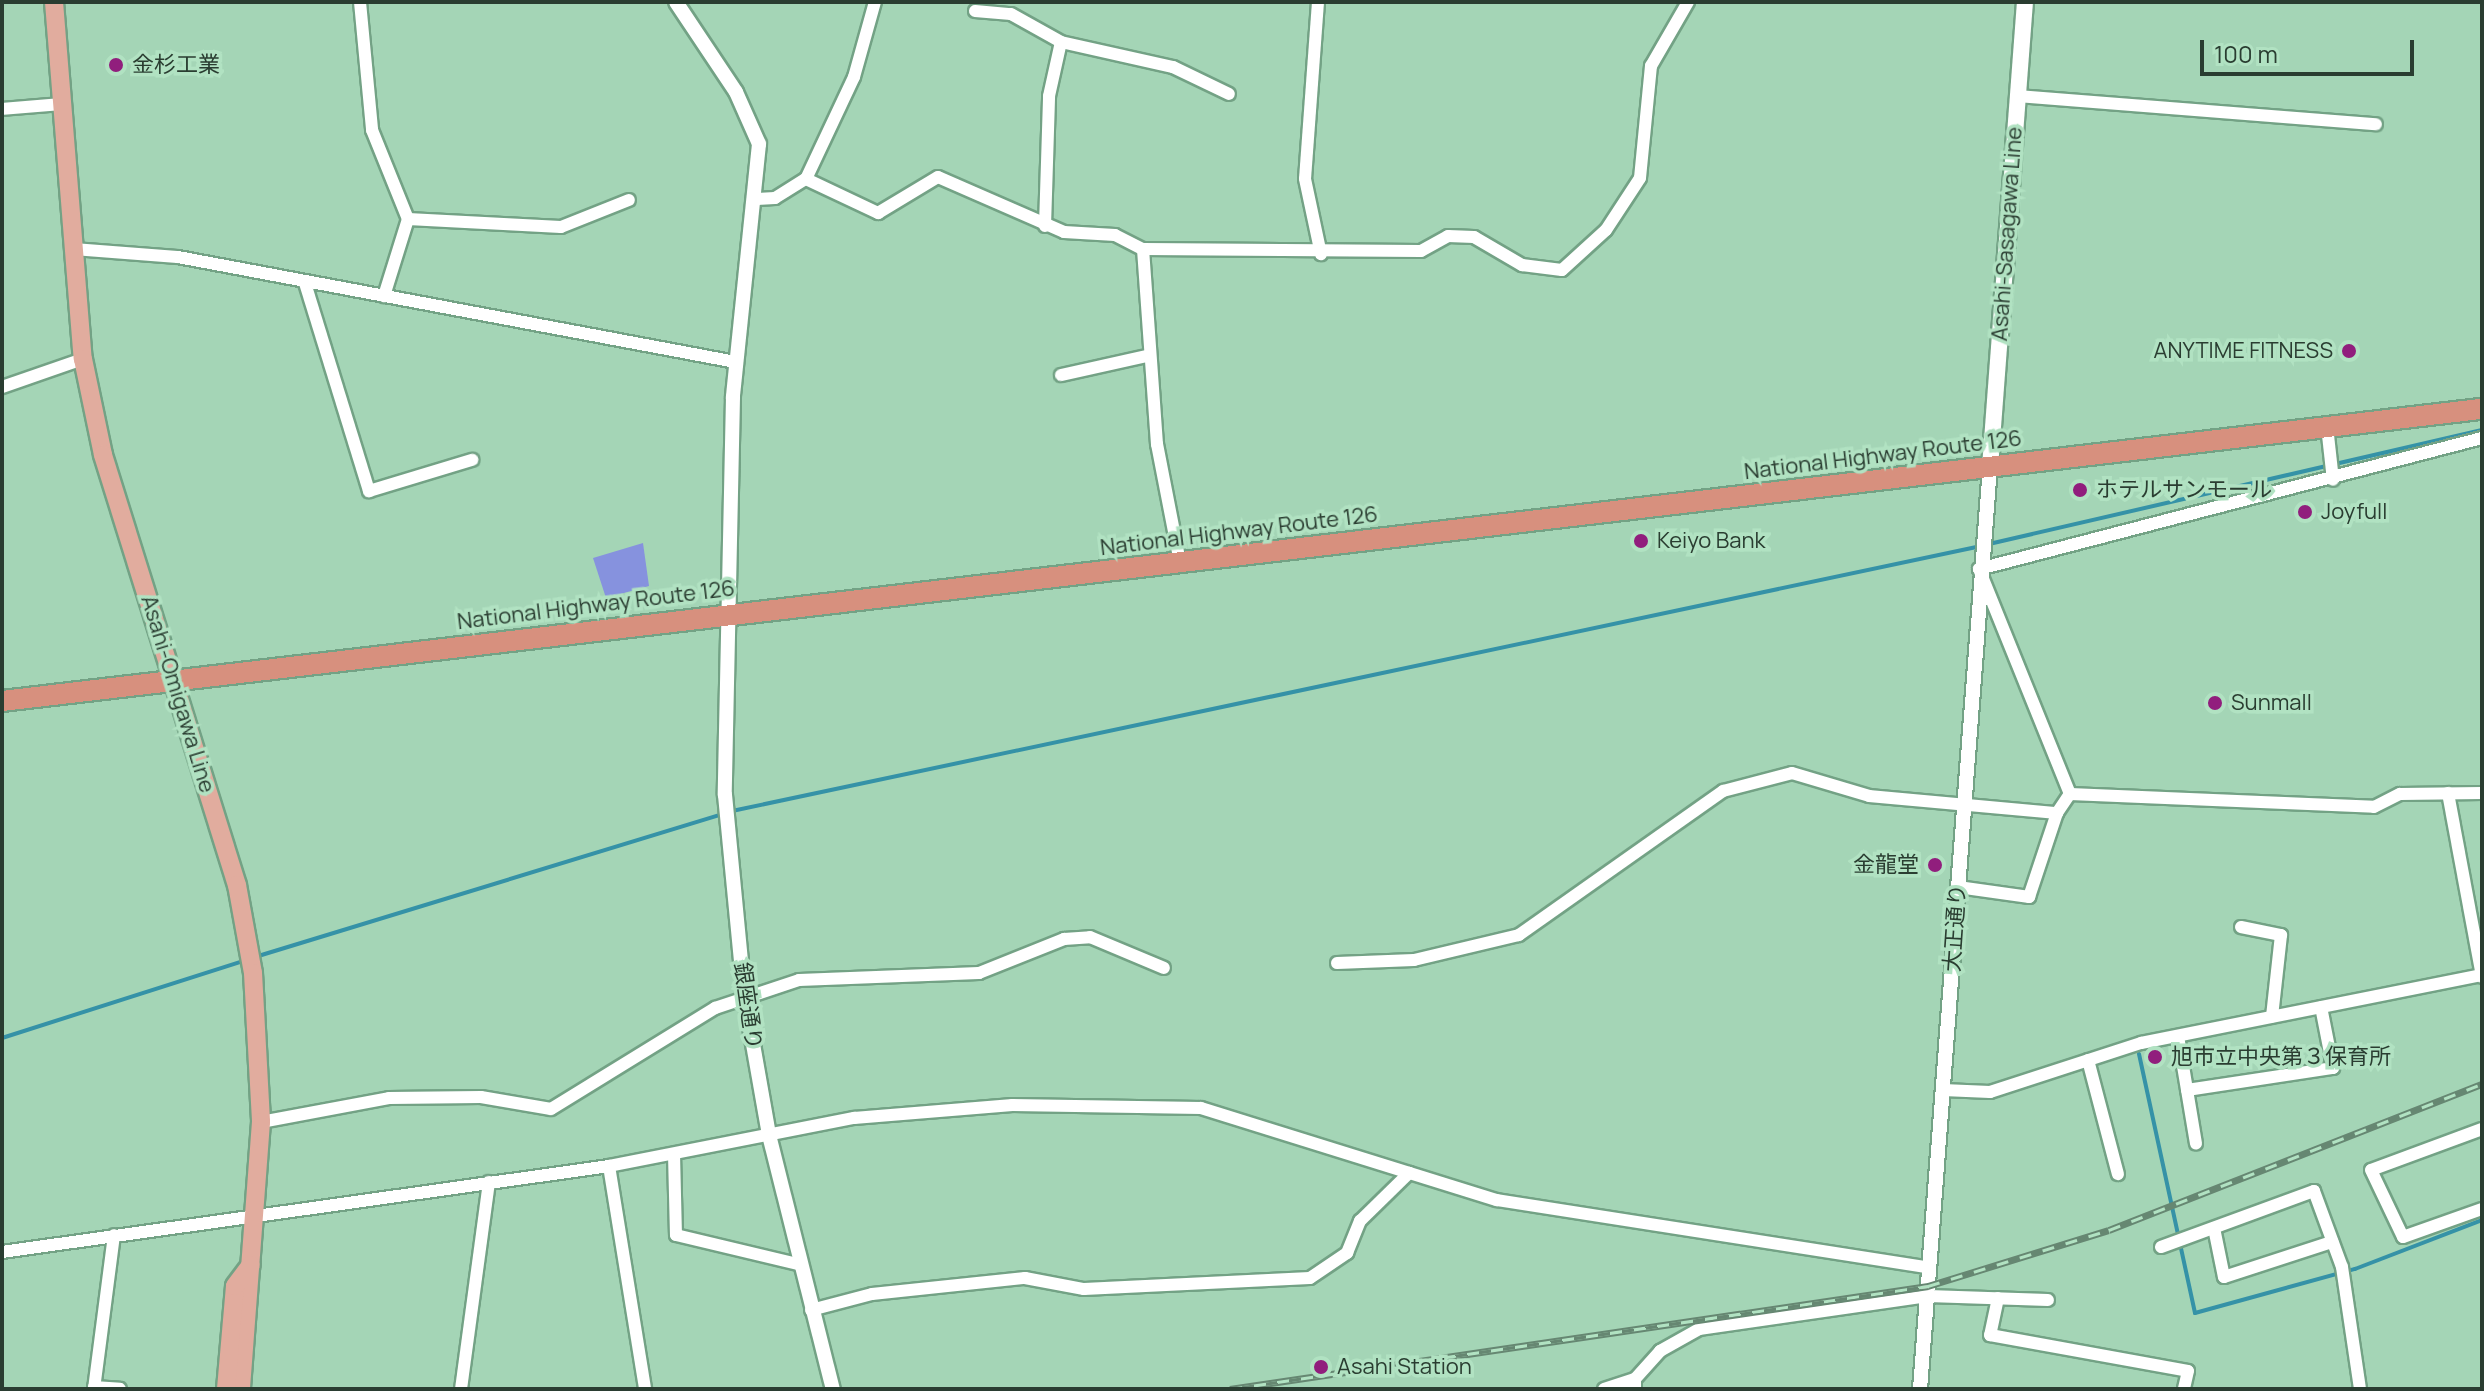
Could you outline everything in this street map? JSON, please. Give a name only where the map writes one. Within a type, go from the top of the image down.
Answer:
[{"type":"highway","name":"National Highway Route 126","points":[[2,701],[173,678],[2482,409]]},
{"type":"main road","name":"Asahi-Omigawa Line","points":[[54,2],[83,359],[103,455],[237,885],[253,968],[261,1122],[241,1389]]},
{"type":"main road","name":"Asahi-Sasagawa Line","points":[[1990,467],[2025,2]]},
{"type":"main road","points":[[226,1389],[235,1286],[251,1265],[262,1289],[254,1389]]},
{"type":"street","points":[[360,2],[372,130],[408,219],[384,296]]},
{"type":"street","name":"銀座通り","points":[[676,2],[749,116],[759,144],[757,199],[736,362],[725,803],[744,993],[769,1135],[798,1264],[833,1389]]},
{"type":"street","points":[[757,199],[775,198],[806,179],[854,77],[875,2]]},
{"type":"street","points":[[1318,2],[1305,179],[1321,254]]},
{"type":"street","points":[[806,179],[878,213],[938,177],[1045,226],[1115,235],[1143,249],[1321,254],[1421,251],[1448,236],[1474,237],[1548,272],[1575,262],[1640,178],[1651,66],[1688,2]]},
{"type":"street","points":[[975,11],[1026,19],[1061,42],[1173,67],[1229,94]]},
{"type":"street","points":[[1045,226],[1049,96],[1061,42]]},
{"type":"street","points":[[2017,96],[2376,124]]},
{"type":"street","points":[[2,109],[62,104]]},
{"type":"street","points":[[408,219],[561,227],[629,200]]},
{"type":"street","points":[[73,249],[178,257],[736,362]]},
{"type":"street","points":[[1143,249],[1147,356],[1180,562]]},
{"type":"street","points":[[305,283],[369,491],[472,460]]},
{"type":"street","points":[[1061,375],[1147,356]]},
{"type":"street","points":[[2,387],[83,359]]},
{"type":"street","points":[[2327,426],[2333,478]]},
{"type":"street","points":[[2070,794],[1979,569],[2482,438]]},
{"type":"street","name":"大正通り","points":[[1920,1389],[1965,806],[1979,569],[1990,467]]},
{"type":"street","points":[[1337,963],[1414,960],[1519,935],[1723,791],[1792,773],[1869,796],[2057,813]]},
{"type":"street","points":[[1943,1090],[1990,1092],[2088,1060],[2178,1036],[2482,976],[2448,793]]},
{"type":"street","points":[[2070,794],[2374,807],[2400,794],[2482,793]]},
{"type":"street","points":[[1958,887],[2029,897],[2057,813],[2070,794]]},
{"type":"street","points":[[2241,927],[2281,935],[2272,1017]]},
{"type":"street","points":[[261,1122],[389,1098],[481,1097],[551,1109],[744,993],[799,980],[979,973],[1064,939],[1090,937],[1164,968]]},
{"type":"street","points":[[2187,1090],[2333,1068],[2321,1007]]},
{"type":"street","points":[[2178,1036],[2196,1143]]},
{"type":"street","points":[[2088,1060],[2118,1174]]},
{"type":"street","points":[[2,1252],[609,1166],[854,1118],[1012,1105],[1201,1108],[1497,1200],[1930,1268]]},
{"type":"street","points":[[2482,1129],[2371,1170],[2403,1237],[2482,1209]]},
{"type":"street","points":[[674,1154],[676,1235],[798,1264]]},
{"type":"street","points":[[609,1166],[645,1389]]},
{"type":"street","points":[[811,1310],[872,1294],[1025,1278],[1084,1289],[1310,1278],[1347,1253],[1360,1221],[1409,1173]]},
{"type":"street","points":[[461,1389],[489,1182]]},
{"type":"street","points":[[2161,1247],[2314,1191],[2332,1242],[2362,1368],[2360,1389]]},
{"type":"street","points":[[2214,1228],[2224,1277],[2332,1242]]},
{"type":"street","points":[[114,1235],[94,1388],[120,1389]]},
{"type":"street","points":[[1604,1389],[1635,1384],[1660,1351],[1699,1329],[1928,1296],[2048,1300]]},
{"type":"street","points":[[1998,1298],[1990,1335],[2188,1371],[2184,1389]]},
{"type":"shaded area","points":[[643,543],[649,586],[606,598],[593,558]]},
{"type":"waterway","points":[[1989,544],[2482,430]]},
{"type":"waterway","points":[[255,957],[732,811],[1981,546]]},
{"type":"waterway","points":[[2,1038],[247,960]]},
{"type":"waterway","points":[[2139,1054],[2195,1313],[2355,1269],[2482,1220]]},
{"type":"railway","points":[[1230,1389],[1928,1286],[2109,1230],[2482,1084]]},
{"type":"place","name":"金杉工業","points":[[116,65]]},
{"type":"place","name":"ANYTIME FITNESS","points":[[2349,351]]},
{"type":"place","name":"ホテルサンモール","points":[[2080,490]]},
{"type":"place","name":"Joyfull","points":[[2305,512]]},
{"type":"place","name":"Keiyo Bank","points":[[1641,541]]},
{"type":"place","name":"Sunmall","points":[[2215,703]]},
{"type":"place","name":"金龍堂","points":[[1935,865]]},
{"type":"place","name":"旭市立中央第３保育所","points":[[2155,1057]]},
{"type":"place","name":"Asahi Station","points":[[1321,1367]]}]
